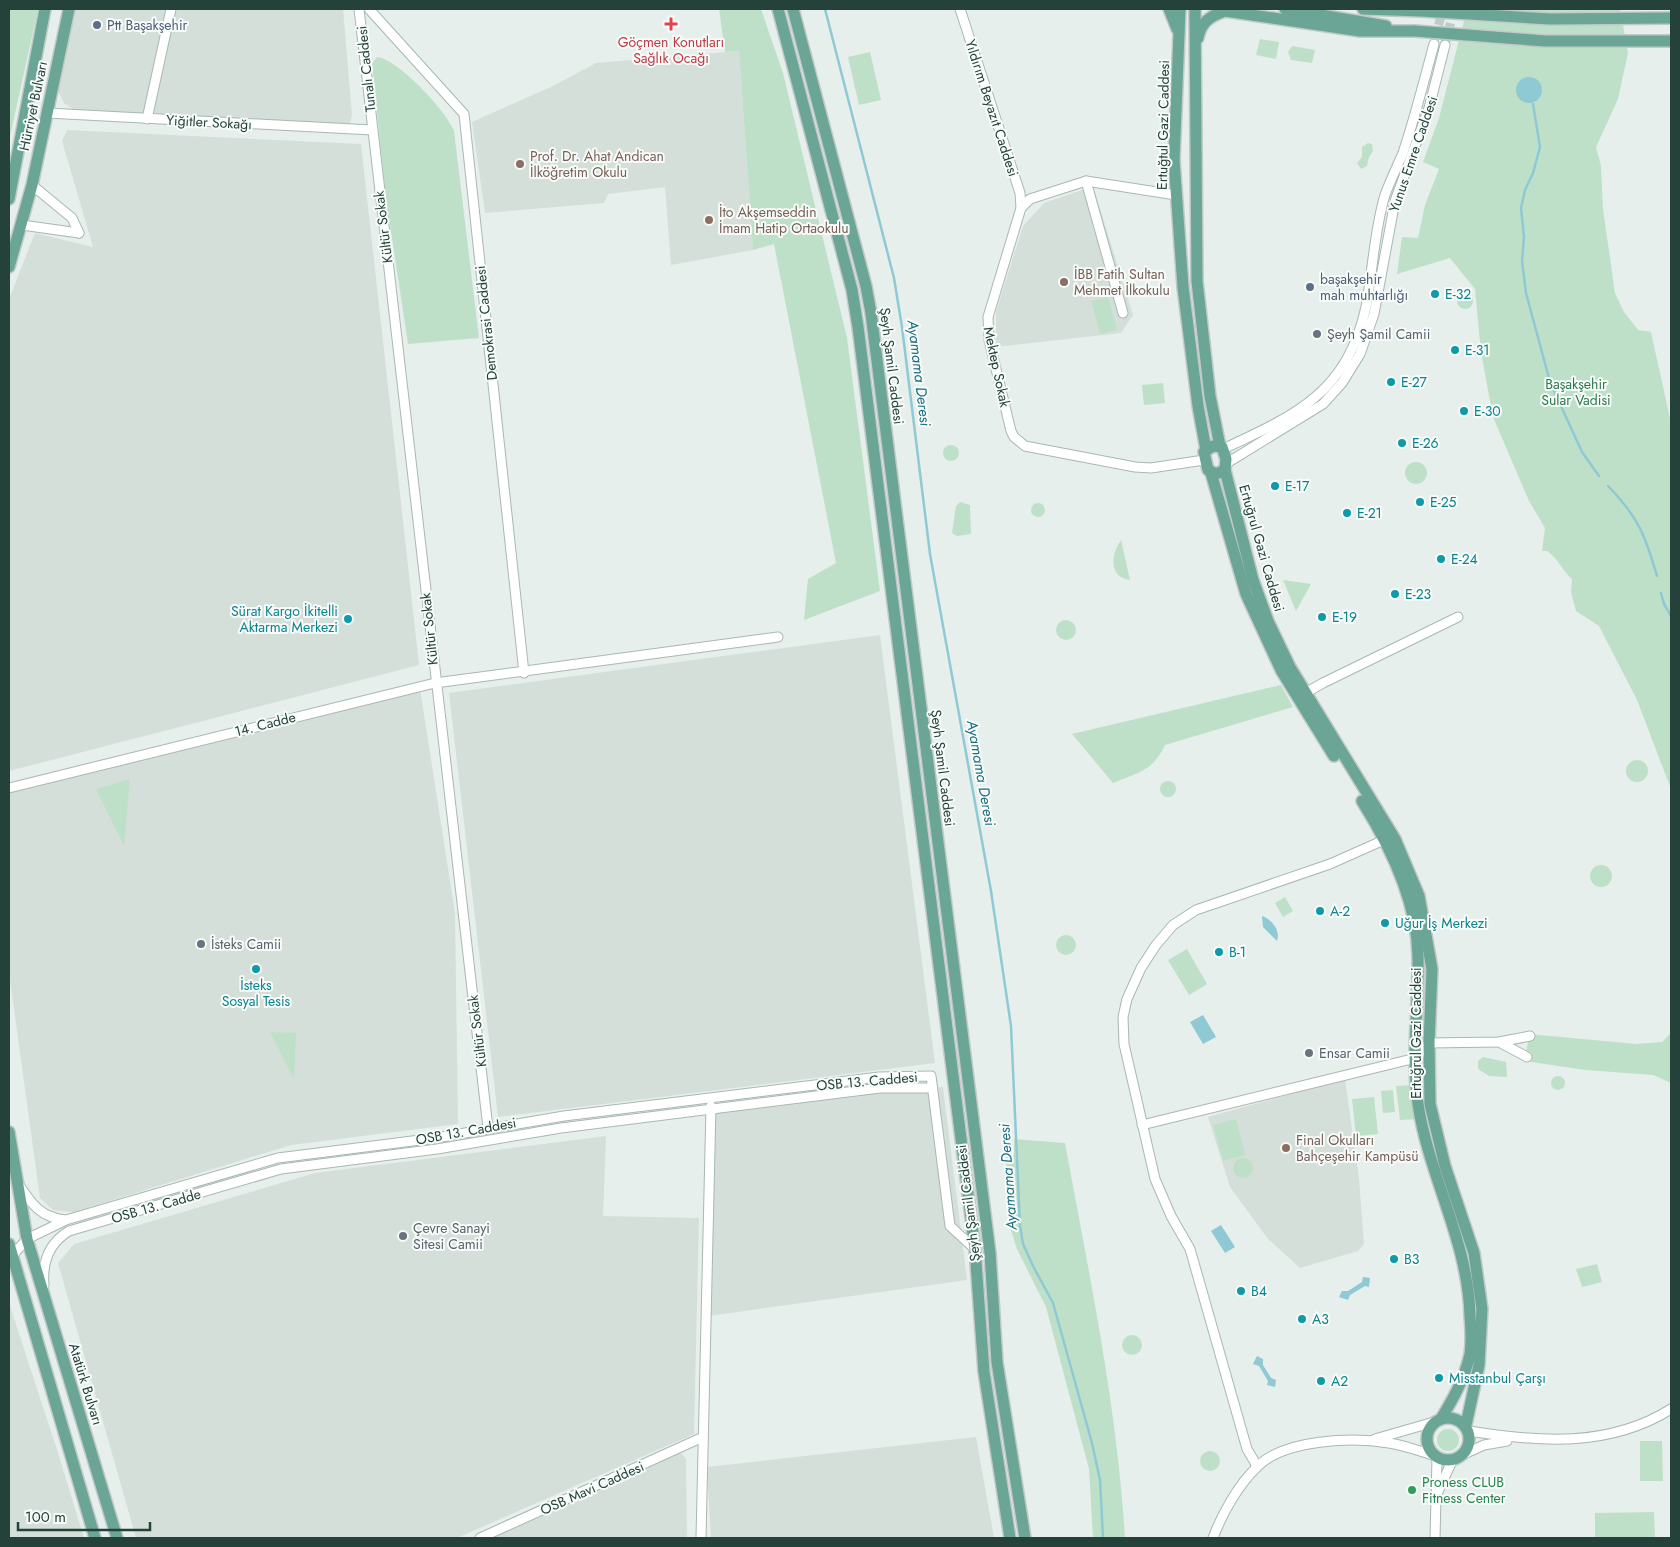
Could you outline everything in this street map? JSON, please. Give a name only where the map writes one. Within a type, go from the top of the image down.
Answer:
[{"type":"main road","name":"Hürriyet Bulvarı","points":[[9,199],[45,9]]},
{"type":"main road","name":"Hürriyet Bulvarı","points":[[9,267],[32,185],[68,9]]},
{"type":"main road","name":"Şeyh Şamil Caddesi","points":[[778,9],[852,290],[975,1249],[984,1372],[1010,1538]]},
{"type":"main road","name":"Şeyh Şamil Caddesi","points":[[793,9],[866,286],[990,1252],[997,1362],[1025,1538]]},
{"type":"main road","points":[[1169,9],[1180,35]]},
{"type":"main road","name":"Ertuğtul Gazi Caddesi","points":[[1180,9],[1174,160],[1176,195],[1185,297],[1198,406],[1205,454],[1211,473]]},
{"type":"main road","points":[[1194,9],[1199,299],[1210,396],[1221,448],[1213,446],[1205,454]]},
{"type":"main road","points":[[1285,9],[1415,31],[1546,41],[1671,41]]},
{"type":"main road","points":[[1363,9],[1550,19],[1671,18]]},
{"type":"main road","points":[[1409,9],[1421,11]]},
{"type":"main road","points":[[1194,62],[1200,29],[1210,16],[1224,11],[1360,32],[1415,31]]},
{"type":"main road","points":[[1174,160],[1177,166],[1185,170],[1191,168],[1196,160]]},
{"type":"main road","points":[[1176,195],[1182,189],[1189,188],[1197,197]]},
{"type":"main road","name":"Ertuğrul Gazi Caddesi","points":[[1221,448],[1250,572],[1268,621],[1302,696],[1384,840],[1404,884],[1414,922],[1418,954],[1415,1080],[1422,1127],[1461,1249],[1470,1305],[1470,1352],[1464,1376],[1438,1421]]},
{"type":"main road","points":[[1211,473],[1216,474],[1226,466]]},
{"type":"main road","name":"Ertuğrul Gazi Caddesi","points":[[1211,473],[1225,529],[1246,594],[1281,670],[1302,696],[1395,839],[1419,896],[1432,969],[1429,1043],[1430,1104],[1434,1127],[1474,1253],[1480,1289],[1482,1341],[1467,1428]]},
{"type":"main road","name":"Atatürk Bulvarı","points":[[9,1132],[15,1178],[27,1239],[117,1538]]},
{"type":"main road","points":[[9,1244],[95,1538]]},
{"type":"main road","points":[[1456,1419],[1467,1428],[1469,1443],[1458,1457],[1435,1457],[1428,1450],[1427,1436],[1438,1421],[1456,1419]]},
{"type":"street","points":[[147,119],[171,9]]},
{"type":"street","name":"Tunalı Caddesi","points":[[359,9],[372,130]]},
{"type":"street","name":"Demokrasi Caddesi","points":[[369,9],[464,114],[524,673]]},
{"type":"street","name":"Yıldırım Beyazıt Caddesi","points":[[960,9],[1020,193],[1021,208]]},
{"type":"street","name":"Yunus Emre Caddesi","points":[[1221,448],[1279,423],[1304,407],[1334,379],[1356,341],[1365,308],[1385,195],[1417,110],[1434,44]]},
{"type":"street","name":"Yunus Emre Caddesi","points":[[1226,466],[1323,404],[1342,383],[1360,354],[1374,314],[1395,201],[1429,108],[1445,45]]},
{"type":"street","name":"Yiğitler Sokağı","points":[[46,113],[372,130]]},
{"type":"street","name":"Kültür Sokak","points":[[372,130],[488,1128]]},
{"type":"street","points":[[1021,208],[1030,199],[1086,181],[1176,195]]},
{"type":"street","points":[[1086,181],[1123,313]]},
{"type":"street","points":[[22,225],[79,233],[72,218],[32,185]]},
{"type":"street","name":"Mektep Sokak","points":[[1021,208],[990,305],[987,328],[1014,437],[1025,446],[1035,449],[1118,465],[1150,468],[1205,454]]},
{"type":"street","points":[[1302,696],[1458,617]]},
{"type":"street","name":"14. Cadde","points":[[9,788],[435,683],[524,673],[778,637]]},
{"type":"street","points":[[1257,1466],[1246,1449],[1190,1249],[1171,1216],[1155,1179],[1124,1044],[1123,1017],[1127,999],[1141,968],[1173,925],[1196,910],[1226,898],[1330,864],[1384,840]]},
{"type":"street","points":[[1142,1125],[1416,1058],[1429,1043],[1499,1042],[1530,1036]]},
{"type":"street","points":[[1499,1042],[1527,1057]]},
{"type":"street","name":"OSB 13. Caddesi","points":[[27,1239],[66,1220],[278,1158],[300,1154],[436,1138],[564,1116],[879,1077],[931,1076],[950,1226],[975,1249]]},
{"type":"street","name":"OSB 13. Caddesi","points":[[319,1164],[437,1149],[561,1128],[880,1088],[932,1088]]},
{"type":"street","points":[[701,1538],[710,1110],[713,1098]]},
{"type":"street","points":[[316,1152],[319,1164]]},
{"type":"street","points":[[300,1154],[304,1166]]},
{"type":"street","name":"OSB 13. Cadde","points":[[46,1300],[43,1278],[46,1257],[54,1243],[69,1231],[280,1169],[319,1164]]},
{"type":"street","points":[[15,1178],[37,1209],[46,1216],[66,1220]]},
{"type":"street","points":[[12,1256],[27,1239]]},
{"type":"street","points":[[1437,1494],[1458,1457],[1496,1442],[1522,1439],[1582,1439],[1643,1424],[1671,1409]]},
{"type":"street","points":[[1369,1441],[1438,1421]]},
{"type":"street","points":[[1467,1428],[1522,1439]]},
{"type":"street","name":"OSB Mavi Caddesi","points":[[480,1538],[703,1437]]},
{"type":"street","points":[[1213,1538],[1227,1508],[1257,1466],[1270,1457],[1287,1450],[1311,1444],[1369,1441],[1390,1443],[1435,1457],[1437,1494],[1435,1538]]},
{"type":"shaded area","points":[[74,9],[343,9],[352,115],[350,123],[345,127],[77,112],[64,103],[58,91]]},
{"type":"shaded area","points":[[739,51],[753,250],[671,265],[665,187],[608,194],[604,203],[485,213],[472,122],[553,86],[596,63]]},
{"type":"shaded area","points":[[67,130],[361,144],[419,665],[9,771],[9,299],[35,233],[93,247],[62,141]]},
{"type":"shaded area","name":"İBB Fatih Sultan Mehmet İlkokulu","points":[[1085,189],[1094,189],[1133,315],[1121,333],[996,347],[996,312],[1023,226],[1044,203]]},
{"type":"shaded area","points":[[880,635],[935,1063],[498,1117],[449,693]]},
{"type":"shaded area","points":[[420,689],[455,913],[458,1124],[291,1145],[74,1212],[53,1210],[40,1198],[9,973],[9,793]]},
{"type":"shaded area","name":"Final Okulları Bahçeşehir Kampüsü","points":[[1345,1079],[1359,1179],[1364,1244],[1358,1251],[1300,1268],[1268,1239],[1230,1187],[1208,1117]]},
{"type":"shaded area","points":[[943,1087],[967,1280],[709,1316],[715,1109]]},
{"type":"shaded area","points":[[606,1136],[603,1216],[699,1218],[694,1434],[457,1538],[136,1538],[58,1263],[74,1244],[315,1173]]},
{"type":"shaded area","points":[[9,1303],[59,1456],[84,1538],[9,1538]]},
{"type":"shaded area","points":[[976,1437],[994,1538],[711,1538],[707,1467]]},
{"type":"shaded area","points":[[675,1453],[682,1454],[686,1459],[687,1538],[484,1538]]},
{"type":"green space","points":[[9,9],[38,9],[9,141]]},
{"type":"green space","points":[[719,9],[761,9],[783,73],[847,338],[880,591],[804,620],[808,579],[836,563],[774,244],[753,250],[739,51],[725,52]]},
{"type":"green space","name":"Başakşehir Sular Vadisi","points":[[1467,9],[1620,9],[1628,53],[1618,99],[1596,147],[1601,166],[1603,209],[1615,293],[1624,312],[1638,330],[1651,332],[1671,423],[1671,789],[1637,700],[1599,626],[1576,611],[1571,592],[1572,579],[1551,554],[1547,551],[1542,551],[1545,528],[1529,501],[1493,417],[1481,352],[1475,289],[1450,258],[1397,274],[1402,237],[1418,238],[1425,205],[1439,169],[1423,162],[1439,118]]},
{"type":"green space","points":[[1260,39],[1279,42],[1276,59],[1256,55]]},
{"type":"green space","points":[[1292,46],[1315,50],[1312,63],[1291,60],[1288,52]]},
{"type":"green space","points":[[870,52],[881,100],[859,105],[848,57]]},
{"type":"green space","points":[[377,57],[397,67],[420,87],[442,111],[454,131],[479,338],[408,344],[386,198],[372,64]]},
{"type":"green space","points":[[1368,143],[1372,144],[1373,151],[1367,166],[1361,169],[1357,163],[1362,157],[1362,147]]},
{"type":"green space","points":[[1465,293],[1473,301],[1465,309],[1457,301]]},
{"type":"green space","points":[[1108,297],[1117,330],[1100,334],[1091,301]]},
{"type":"green space","points":[[1163,383],[1165,403],[1144,405],[1142,385]]},
{"type":"green space","points":[[948,445],[954,445],[959,450],[957,459],[948,461],[943,456],[943,450]]},
{"type":"green space","points":[[1416,462],[1424,465],[1427,473],[1424,481],[1416,484],[1408,481],[1405,473],[1408,465]]},
{"type":"green space","points":[[960,502],[970,505],[971,534],[957,536],[952,533],[956,506]]},
{"type":"green space","points":[[1035,503],[1041,503],[1045,510],[1041,517],[1035,517],[1031,513],[1031,507]]},
{"type":"green space","points":[[1121,540],[1130,580],[1123,578],[1115,570],[1115,552]]},
{"type":"green space","points":[[1283,580],[1311,584],[1296,611]]},
{"type":"green space","points":[[1062,620],[1070,620],[1076,626],[1076,634],[1070,640],[1062,640],[1056,634],[1056,626]]},
{"type":"green space","points":[[1281,685],[1293,707],[1165,745],[1150,766],[1113,783],[1072,734]]},
{"type":"green space","points":[[1637,760],[1645,763],[1648,771],[1645,779],[1637,782],[1629,779],[1626,771],[1629,763]]},
{"type":"green space","points":[[130,779],[124,846],[96,789]]},
{"type":"green space","points":[[1165,781],[1171,781],[1176,786],[1174,795],[1165,797],[1160,792],[1160,786]]},
{"type":"green space","points":[[1601,865],[1609,868],[1612,876],[1609,884],[1601,887],[1593,884],[1590,876],[1593,868]]},
{"type":"green space","points":[[1285,897],[1293,911],[1283,917],[1275,903]]},
{"type":"green space","points":[[1066,935],[1073,938],[1076,945],[1073,952],[1066,955],[1059,952],[1056,945],[1059,938]]},
{"type":"green space","points":[[1187,949],[1207,984],[1189,995],[1168,960]]},
{"type":"green space","points":[[270,1032],[296,1033],[294,1079]]},
{"type":"green space","points":[[1671,1033],[1671,1083],[1653,1075],[1585,1070],[1525,1061],[1529,1034],[1636,1044],[1662,1042]]},
{"type":"green space","points":[[1483,1057],[1506,1062],[1507,1077],[1489,1076],[1478,1069],[1478,1061]]},
{"type":"green space","points":[[1555,1076],[1561,1076],[1565,1083],[1561,1090],[1555,1090],[1551,1086],[1551,1080]]},
{"type":"green space","points":[[1412,1085],[1416,1119],[1400,1120],[1396,1086]]},
{"type":"green space","points":[[1393,1090],[1395,1112],[1383,1113],[1381,1091]]},
{"type":"green space","points":[[1374,1097],[1378,1134],[1356,1136],[1352,1099]]},
{"type":"green space","points":[[1236,1119],[1245,1155],[1223,1161],[1213,1125]]},
{"type":"green space","points":[[1014,1139],[1065,1143],[1109,1389],[1116,1439],[1125,1538],[1093,1538],[1089,1469],[1046,1307],[1017,1249],[1009,1224],[1006,1155],[1014,1155]]},
{"type":"green space","points":[[1243,1158],[1250,1161],[1253,1168],[1250,1175],[1243,1178],[1236,1175],[1233,1168],[1236,1161]]},
{"type":"green space","points":[[1597,1264],[1602,1282],[1582,1287],[1576,1269]]},
{"type":"green space","points":[[1132,1335],[1139,1338],[1142,1345],[1139,1352],[1132,1355],[1125,1352],[1122,1345],[1125,1338]]},
{"type":"green space","points":[[1448,1429],[1456,1432],[1459,1440],[1456,1448],[1448,1451],[1440,1448],[1437,1440],[1440,1432]]},
{"type":"green space","points":[[1640,1441],[1662,1441],[1663,1481],[1640,1481]]},
{"type":"green space","points":[[1210,1451],[1217,1454],[1220,1461],[1217,1468],[1210,1471],[1203,1468],[1200,1461],[1203,1454]]},
{"type":"green space","points":[[1654,1512],[1655,1538],[1595,1538],[1595,1513]]},
{"type":"water","points":[[1529,77],[1538,81],[1542,90],[1538,99],[1529,103],[1520,99],[1516,90],[1520,81]]},
{"type":"water","points":[[1262,916],[1269,920],[1276,929],[1278,933],[1277,941],[1263,927]]},
{"type":"water","points":[[1203,1015],[1216,1037],[1203,1044],[1190,1022]]},
{"type":"water","points":[[1221,1225],[1235,1247],[1225,1253],[1211,1231]]},
{"type":"water","points":[[1363,1277],[1370,1278],[1369,1287],[1365,1286],[1350,1295],[1348,1300],[1339,1297],[1342,1291],[1348,1291],[1362,1282]]},
{"type":"water","points":[[1257,1356],[1263,1359],[1263,1365],[1271,1378],[1276,1380],[1275,1387],[1267,1385],[1268,1381],[1259,1366],[1253,1364]]},
{"type":"waterway","name":"Ayamama Deresi","points":[[825,9],[894,278],[902,327],[930,554],[991,891],[1011,1026],[1020,1225],[1023,1244],[1053,1303],[1092,1443],[1100,1480],[1103,1538]]},
{"type":"waterway","points":[[1533,104],[1540,147],[1533,173],[1525,190],[1521,208],[1524,237],[1522,261],[1526,293],[1550,382],[1582,452],[1599,476]]},
{"type":"waterway","points":[[1608,486],[1619,497],[1640,528],[1657,576]]},
{"type":"waterway","points":[[1661,593],[1664,604],[1671,616]]},
{"type":"tunnel","points":[[1435,38],[1443,9]]},
{"type":"tunnel","points":[[1445,45],[1454,9]]},
{"type":"place","name":"Göçmen Konutları Sağlık Ocağı","points":[[671,24]]},
{"type":"place","name":"Ptt Başakşehir","points":[[97,25]]},
{"type":"place","name":"Prof. Dr. Ahat Andican İlköğretim Okulu","points":[[520,164]]},
{"type":"place","name":"İto Akşemseddin İmam Hatip Ortaokulu","points":[[709,220]]},
{"type":"place","name":"İBB Fatih Sultan Mehmet İlkokulu","points":[[1064,282]]},
{"type":"place","name":"başakşehir mah muhtarlığı","points":[[1310,287]]},
{"type":"place","name":"E-32","points":[[1435,294]]},
{"type":"place","name":"Şeyh Şamil Camii","points":[[1317,334]]},
{"type":"place","name":"E-31","points":[[1455,350]]},
{"type":"place","name":"E-27","points":[[1391,382]]},
{"type":"place","name":"E-30","points":[[1464,411]]},
{"type":"place","name":"E-26","points":[[1402,443]]},
{"type":"place","name":"E-17","points":[[1275,486]]},
{"type":"place","name":"E-25","points":[[1420,502]]},
{"type":"place","name":"E-21","points":[[1347,513]]},
{"type":"place","name":"E-24","points":[[1441,559]]},
{"type":"place","name":"E-23","points":[[1395,594]]},
{"type":"place","name":"E-19","points":[[1322,617]]},
{"type":"place","name":"Sürat Kargo İkitelli Aktarma Merkezi","points":[[348,619]]},
{"type":"place","name":"A-2","points":[[1320,911]]},
{"type":"place","name":"Uğur İş Merkezi","points":[[1385,923]]},
{"type":"place","name":"İsteks Camii","points":[[201,944]]},
{"type":"place","name":"B-1","points":[[1219,952]]},
{"type":"place","name":"İsteks Sosyal Tesis","points":[[256,969]]},
{"type":"place","name":"Ensar Camii","points":[[1309,1053]]},
{"type":"place","name":"Final Okulları Bahçeşehir Kampüsü","points":[[1286,1148]]},
{"type":"place","name":"Çevre Sanayi Sitesi Camii","points":[[403,1236]]},
{"type":"place","name":"B3","points":[[1394,1259]]},
{"type":"place","name":"B4","points":[[1241,1291]]},
{"type":"place","name":"A3","points":[[1302,1319]]},
{"type":"place","name":"Misstanbul Çarşı","points":[[1439,1378]]},
{"type":"place","name":"A2","points":[[1321,1381]]},
{"type":"place","name":"Proness CLUB Fitness Center","points":[[1412,1490]]}]
